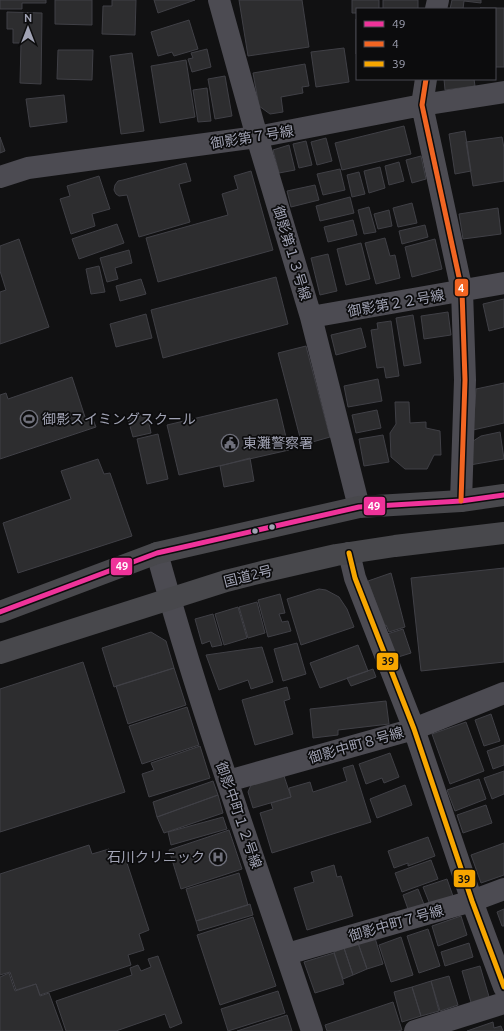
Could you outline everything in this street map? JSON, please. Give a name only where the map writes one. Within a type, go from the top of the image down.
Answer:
[{"type":"highway","points":[[0,612],[157,553],[359,507],[461,501],[504,495]]},
{"type":"highway","name":"国道2号","points":[[0,652],[232,579],[349,553],[504,532]]},
{"type":"street","name":"御影第１３号線","points":[[219,0],[257,137],[311,317],[359,507]]},
{"type":"street","points":[[426,80],[422,105],[462,291],[465,380],[461,501]]},
{"type":"street","name":"御影第７号線","points":[[0,177],[28,168],[257,137],[422,105],[504,92]]},
{"type":"street","name":"御影第２２号線","points":[[311,317],[504,283]]},
{"type":"street","name":"御影中町１２号線","points":[[157,553],[228,781],[312,1031]]},
{"type":"street","points":[[349,553],[355,578],[414,729],[472,901],[504,987]]},
{"type":"street","name":"御影中町８号線","points":[[228,781],[414,729],[504,693]]},
{"type":"street","name":"御影中町７号線","points":[[287,954],[472,901],[504,889]]},
{"type":"street","points":[[415,1031],[504,1003]]},
{"type":"building","points":[[0,0],[46,0],[46,3],[22,3],[22,9],[0,9]]},
{"type":"building","points":[[55,0],[92,0],[92,25],[55,24]]},
{"type":"building","points":[[112,0],[136,0],[135,35],[102,34],[103,6],[112,6]]},
{"type":"building","points":[[154,0],[195,0],[158,13]]},
{"type":"building","points":[[239,0],[302,0],[309,47],[248,56]]},
{"type":"building","points":[[352,0],[379,0],[379,8],[356,8],[356,13],[352,13]]},
{"type":"building","points":[[383,0],[418,0],[418,8],[383,8]]},
{"type":"building","points":[[452,0],[481,0],[481,3],[464,1],[463,8],[450,8]]},
{"type":"building","points":[[496,8],[504,8],[504,67],[496,67]]},
{"type":"building","points":[[7,12],[42,13],[41,84],[20,83],[21,43],[13,43],[13,29],[7,29]]},
{"type":"building","points":[[189,20],[198,49],[174,56],[172,52],[158,56],[151,32]]},
{"type":"building","points":[[344,48],[349,82],[316,87],[311,52]]},
{"type":"building","points":[[207,49],[211,67],[192,72],[188,59],[193,58],[191,53]]},
{"type":"building","points":[[58,50],[93,50],[92,80],[57,79]]},
{"type":"building","points":[[132,53],[144,131],[121,134],[110,56]]},
{"type":"building","points":[[186,60],[195,117],[160,123],[151,66]]},
{"type":"building","points":[[305,64],[309,86],[302,87],[303,93],[281,97],[283,112],[270,114],[259,106],[253,73]]},
{"type":"building","points":[[225,76],[232,116],[215,119],[208,79]]},
{"type":"building","points":[[444,80],[474,80],[475,86],[445,90]]},
{"type":"building","points":[[207,88],[211,121],[198,122],[193,90]]},
{"type":"building","points":[[64,95],[67,122],[30,127],[26,99]]},
{"type":"building","points":[[404,126],[411,154],[342,170],[335,143]]},
{"type":"building","points":[[465,131],[471,171],[455,174],[449,134]]},
{"type":"building","points":[[0,137],[5,151],[0,153]]},
{"type":"building","points":[[502,137],[504,148],[504,181],[473,186],[466,142]]},
{"type":"building","points":[[326,138],[332,161],[317,165],[311,142]]},
{"type":"building","points":[[306,141],[312,165],[299,168],[293,144]]},
{"type":"building","points":[[289,145],[295,170],[279,173],[273,150]]},
{"type":"building","points":[[421,156],[426,179],[412,183],[406,160]]},
{"type":"building","points":[[399,162],[404,181],[389,185],[385,166]]},
{"type":"building","points":[[186,163],[191,181],[179,184],[190,222],[139,237],[127,195],[119,196],[116,194],[114,190],[115,185],[118,181]]},
{"type":"building","points":[[380,167],[385,188],[369,193],[364,171]]},
{"type":"building","points":[[340,169],[345,190],[323,195],[317,174]]},
{"type":"building","points":[[251,171],[273,250],[158,282],[146,238],[228,215],[222,194],[238,189],[234,176]]},
{"type":"building","points":[[359,172],[365,194],[352,197],[347,175]]},
{"type":"building","points":[[99,176],[110,209],[92,214],[95,226],[71,234],[60,199],[70,196],[67,186]]},
{"type":"building","points":[[315,185],[319,200],[291,207],[287,191]]},
{"type":"building","points":[[350,197],[354,213],[320,221],[316,206]]},
{"type":"building","points":[[412,203],[417,223],[398,227],[393,208]]},
{"type":"building","points":[[369,207],[376,232],[364,234],[358,210]]},
{"type":"building","points":[[498,208],[501,234],[463,239],[459,214]]},
{"type":"building","points":[[389,210],[392,226],[378,229],[374,214]]},
{"type":"building","points":[[353,220],[357,235],[328,242],[324,227]]},
{"type":"building","points":[[117,224],[124,243],[79,259],[72,239]]},
{"type":"building","points":[[425,225],[428,237],[402,244],[399,231]]},
{"type":"building","points":[[385,238],[390,256],[395,255],[400,278],[376,284],[365,243]]},
{"type":"building","points":[[19,239],[49,327],[0,344],[0,292],[6,290],[0,271],[0,246]]},
{"type":"building","points":[[435,239],[442,269],[412,277],[405,247]]},
{"type":"building","points":[[361,243],[370,279],[346,285],[337,249]]},
{"type":"building","points":[[129,250],[132,263],[115,268],[118,279],[107,282],[100,258]]},
{"type":"building","points":[[328,254],[337,291],[320,295],[311,258]]},
{"type":"building","points":[[99,266],[105,292],[91,294],[86,269]]},
{"type":"building","points":[[276,277],[288,324],[163,358],[151,310]]},
{"type":"building","points":[[141,279],[146,294],[120,301],[116,286]]},
{"type":"building","points":[[504,299],[504,327],[489,331],[483,304]]},
{"type":"building","points":[[448,312],[451,335],[424,339],[421,316]]},
{"type":"building","points":[[146,314],[152,338],[116,347],[110,324]]},
{"type":"building","points":[[413,315],[421,363],[404,366],[396,318]]},
{"type":"building","points":[[391,321],[399,376],[386,378],[384,367],[377,368],[371,330],[378,329],[377,323]]},
{"type":"building","points":[[361,328],[366,347],[336,355],[331,335]]},
{"type":"building","points":[[306,346],[330,437],[302,445],[278,353]]},
{"type":"building","points":[[72,377],[86,420],[92,417],[96,427],[0,459],[0,395],[6,393],[8,399]]},
{"type":"building","points":[[378,379],[382,401],[348,407],[344,386]]},
{"type":"building","points":[[504,383],[504,423],[473,430],[476,389]]},
{"type":"building","name":"東灘警察署","points":[[277,399],[289,450],[179,475],[167,425]]},
{"type":"building","points":[[395,402],[409,402],[410,423],[426,422],[426,428],[440,431],[441,455],[434,455],[427,469],[405,469],[391,457],[390,433],[396,424]]},
{"type":"building","points":[[377,410],[381,428],[356,433],[352,415]]},
{"type":"building","points":[[147,414],[151,433],[133,437],[128,419]]},
{"type":"building","points":[[500,432],[504,459],[470,465],[467,445],[481,436]]},
{"type":"building","points":[[158,434],[168,479],[147,484],[137,439]]},
{"type":"building","points":[[383,435],[389,462],[364,466],[359,439]]},
{"type":"building","points":[[250,458],[254,481],[224,487],[220,466]]},
{"type":"building","points":[[98,459],[104,474],[110,473],[132,536],[18,573],[3,523],[71,499],[61,471]]},
{"type":"building","points":[[504,568],[504,662],[421,671],[411,578]]},
{"type":"building","points":[[391,573],[405,627],[389,632],[386,625],[384,626],[368,581]]},
{"type":"building","points":[[319,589],[326,590],[339,597],[347,609],[354,627],[301,645],[287,599]]},
{"type":"building","points":[[280,594],[285,613],[279,614],[282,622],[288,621],[291,631],[268,637],[258,600]]},
{"type":"building","points":[[257,602],[265,633],[248,638],[239,607]]},
{"type":"building","points":[[238,607],[247,638],[224,645],[215,614]]},
{"type":"building","points":[[213,614],[222,645],[212,647],[210,641],[202,644],[195,619]]},
{"type":"building","points":[[403,629],[411,653],[395,658],[387,634]]},
{"type":"building","points":[[151,632],[166,641],[174,668],[114,687],[102,648]]},
{"type":"building","points":[[297,643],[306,674],[283,681],[274,649]]},
{"type":"building","points":[[358,645],[368,671],[320,688],[310,663]]},
{"type":"building","points":[[262,647],[273,682],[251,689],[248,680],[219,690],[206,655]]},
{"type":"building","points":[[83,662],[125,792],[0,832],[0,689]]},
{"type":"building","points":[[174,668],[186,705],[128,724],[116,686]]},
{"type":"building","points":[[373,669],[376,677],[351,686],[347,678]]},
{"type":"building","points":[[287,687],[290,699],[284,701],[293,734],[255,745],[242,700]]},
{"type":"building","points":[[386,701],[389,724],[338,730],[338,735],[313,738],[310,709]]},
{"type":"building","points":[[187,707],[199,745],[142,764],[129,726]]},
{"type":"building","points":[[491,714],[500,741],[484,746],[475,720]]},
{"type":"building","points":[[466,722],[484,771],[450,784],[432,734]]},
{"type":"building","points":[[504,745],[504,765],[493,769],[487,751]]},
{"type":"building","points":[[200,746],[210,778],[149,797],[142,774],[154,770],[151,763]]},
{"type":"building","points":[[390,753],[399,777],[384,783],[382,778],[366,784],[359,764]]},
{"type":"building","points":[[353,765],[371,822],[272,853],[260,813],[273,809],[271,803],[291,797],[289,788],[310,782],[313,792],[347,781],[343,768]]},
{"type":"building","points":[[504,771],[504,794],[492,799],[484,778]]},
{"type":"building","points":[[284,776],[291,797],[253,808],[248,792],[251,785]]},
{"type":"building","points":[[479,779],[486,799],[455,811],[447,790]]},
{"type":"building","points":[[213,781],[218,795],[157,817],[153,802]]},
{"type":"building","points":[[405,785],[412,805],[377,818],[370,799]]},
{"type":"building","points":[[218,795],[223,813],[164,833],[157,817]]},
{"type":"building","points":[[486,805],[492,823],[463,833],[457,815]]},
{"type":"building","points":[[223,817],[227,829],[171,845],[168,832]]},
{"type":"building","points":[[229,830],[242,869],[181,889],[169,850]]},
{"type":"building","points":[[428,837],[435,856],[408,866],[408,863],[394,868],[388,851]]},
{"type":"building","points":[[504,843],[504,875],[481,883],[471,855]]},
{"type":"building","points":[[89,845],[92,854],[109,849],[114,864],[126,860],[149,930],[139,934],[144,950],[128,955],[131,965],[40,995],[36,984],[16,990],[10,972],[0,975],[0,874]]},
{"type":"building","points":[[431,860],[438,879],[402,892],[395,873]]},
{"type":"building","points":[[334,865],[337,877],[341,876],[353,916],[307,930],[294,888],[314,882],[311,872]]},
{"type":"building","points":[[239,873],[248,905],[196,921],[186,889]]},
{"type":"building","points":[[447,879],[454,899],[431,907],[423,887]]},
{"type":"building","points":[[418,889],[425,907],[409,912],[403,895]]},
{"type":"building","points":[[250,904],[253,915],[199,931],[196,921]]},
{"type":"building","points":[[504,909],[504,926],[502,926],[497,912]]},
{"type":"building","points":[[461,916],[467,935],[438,946],[432,926]]},
{"type":"building","points":[[253,917],[276,986],[220,1005],[197,935]]},
{"type":"building","points":[[428,929],[440,966],[419,973],[407,936]]},
{"type":"building","points":[[401,937],[413,975],[391,982],[379,945]]},
{"type":"building","points":[[375,938],[383,964],[367,969],[358,943]]},
{"type":"building","points":[[358,943],[367,969],[353,975],[344,948]]},
{"type":"building","points":[[469,943],[473,957],[445,966],[441,952]]},
{"type":"building","points":[[344,948],[353,975],[343,979],[334,952]]},
{"type":"building","points":[[334,953],[344,984],[315,993],[304,962]]},
{"type":"building","points":[[158,956],[182,1023],[170,1028],[165,1014],[116,1031],[66,1031],[56,1001],[132,975],[130,968],[138,965],[141,971],[151,967],[148,959]]},
{"type":"building","points":[[480,966],[490,1000],[472,1006],[462,971]]},
{"type":"building","points":[[9,973],[15,991],[36,984],[40,996],[49,993],[63,1031],[0,1031],[0,977]]},
{"type":"building","points":[[449,976],[458,1005],[440,1011],[431,981]]},
{"type":"building","points":[[431,981],[439,1011],[421,1016],[412,987]]},
{"type":"building","points":[[412,987],[421,1016],[402,1022],[394,992]]},
{"type":"building","points":[[278,991],[285,1013],[228,1031],[221,1009]]},
{"type":"building","points":[[393,1002],[402,1030],[327,1031],[325,1025]]},
{"type":"building","points":[[287,1015],[292,1031],[237,1031]]},
{"type":"building","points":[[493,1022],[494,1028],[501,1026],[503,1031],[467,1031]]},
{"type":"transit line","name":"4","points":[[426,80],[422,105],[462,291],[465,380],[461,501]]},
{"type":"transit line","name":"49","points":[[0,612],[157,553],[359,507],[461,501],[504,495]]},
{"type":"transit line","name":"39","points":[[349,553],[355,578],[414,729],[472,901],[504,987]]},
{"type":"place","name":"御影スイミングスクール","points":[[29,419]]},
{"type":"place","name":"東灘警察署","points":[[230,443]]},
{"type":"place","name":"石川クリニック","points":[[218,857]]}]
